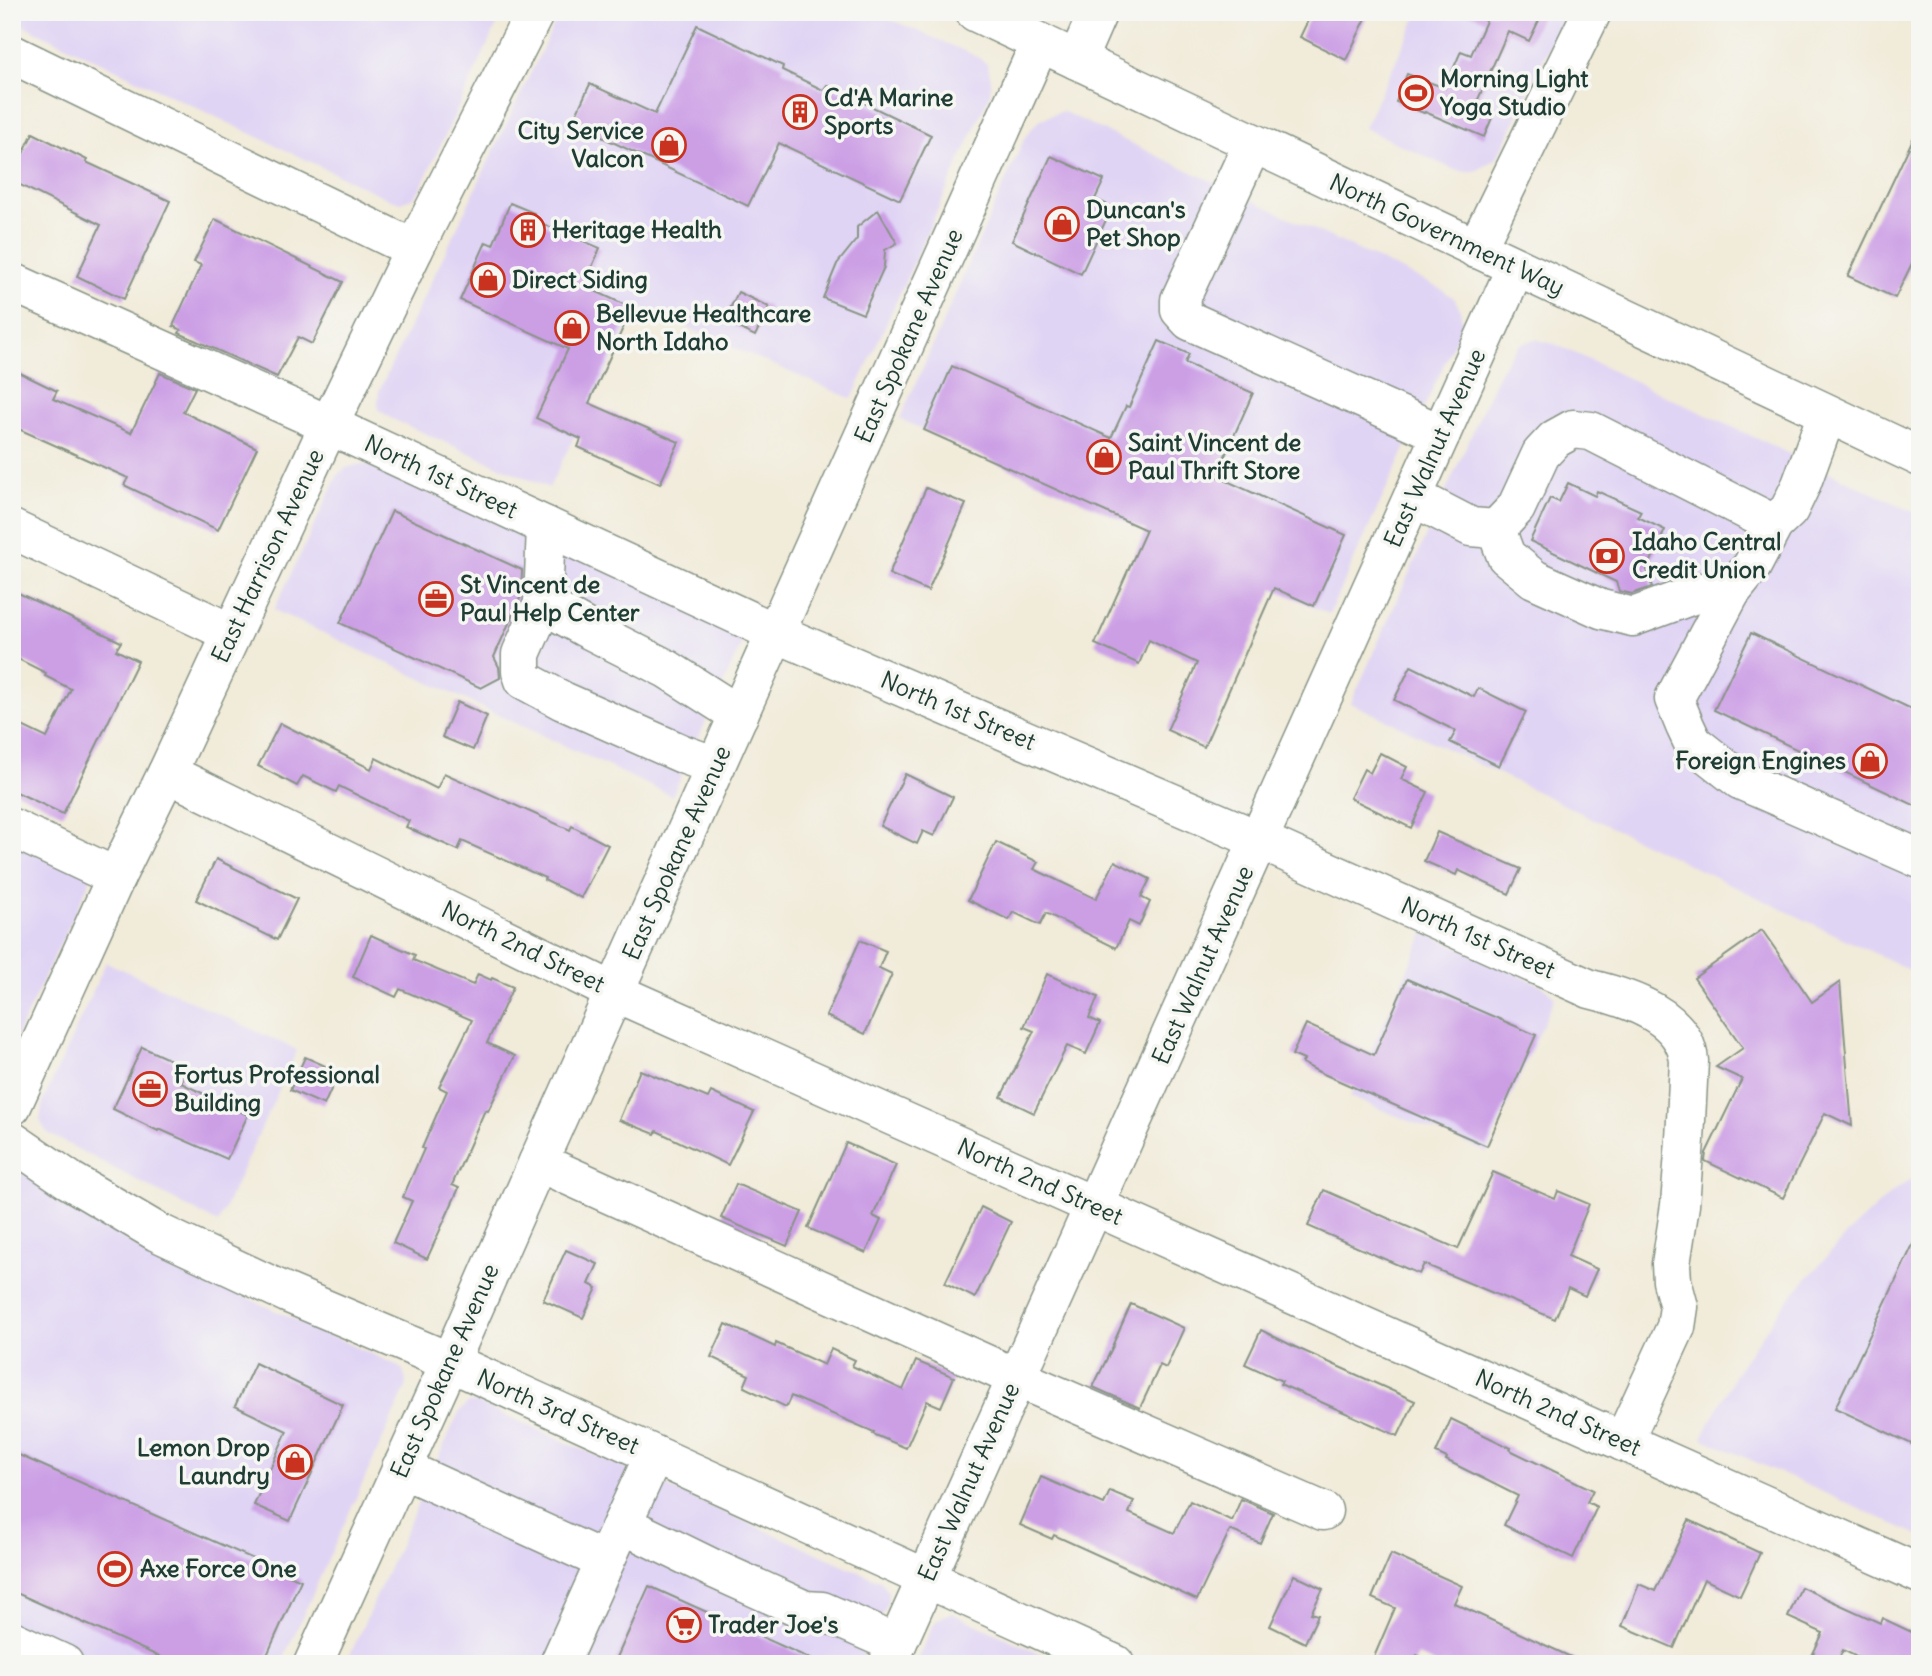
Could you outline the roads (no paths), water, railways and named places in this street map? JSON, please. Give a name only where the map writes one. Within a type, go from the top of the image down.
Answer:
[{"type":"street","name":"East Harrison Avenue","points":[[12,1106],[116,877],[329,425],[414,249],[535,12]]},
{"type":"street","name":"North Government Way","points":[[975,12],[1920,457]]},
{"type":"street","points":[[1077,60],[1098,12]]},
{"type":"street","points":[[1476,249],[1581,16]]},
{"type":"street","name":"East Spokane Avenue","points":[[313,1664],[1041,43]]},
{"type":"street","points":[[12,54],[414,249]]},
{"type":"street","points":[[1253,143],[1180,300],[1180,310],[1190,321],[1441,434]]},
{"type":"street","name":"East Walnut Avenue","points":[[893,1654],[1516,267]]},
{"type":"street","name":"North 1st Street","points":[[12,282],[329,425],[776,633],[1259,840],[1590,989],[1638,1004],[1672,1026],[1682,1037],[1689,1061],[1680,1205],[1671,1264],[1672,1281],[1679,1307],[1676,1327],[1623,1442]]},
{"type":"street","points":[[1827,414],[1789,510],[1774,524],[1752,566],[1731,592],[1674,699],[1693,743],[1740,780],[1920,859]]},
{"type":"street","points":[[1496,529],[1516,508],[1541,454],[1556,439],[1573,429],[1591,431],[1774,524]]},
{"type":"street","points":[[1413,497],[1471,527],[1496,529]]},
{"type":"street","points":[[546,526],[543,604],[521,654],[524,680],[563,701],[716,766]]},
{"type":"street","points":[[12,529],[231,633]]},
{"type":"street","points":[[1496,529],[1506,556],[1534,579],[1601,609],[1633,617],[1701,593],[1731,592]]},
{"type":"street","points":[[543,604],[667,669],[739,715]]},
{"type":"street","name":"North 2nd Street","points":[[167,773],[614,992],[1920,1574]]},
{"type":"street","points":[[12,828],[116,877]]},
{"type":"street","name":"North 3rd Street","points":[[12,1140],[69,1180],[157,1232],[287,1293],[450,1362],[1115,1664]]},
{"type":"street","points":[[538,1162],[1017,1378],[1323,1511]]},
{"type":"street","points":[[559,1664],[654,1455]]},
{"type":"street","points":[[401,1468],[605,1561]]},
{"type":"street","points":[[622,1524],[805,1610],[822,1611],[893,1654]]},
{"type":"street","points":[[12,1640],[64,1664]]},
{"type":"place","name":"Morning Light Yoga Studio","points":[[1416,93]]},
{"type":"place","name":"Cd'A Marine Sports","points":[[800,112]]},
{"type":"place","name":"City Service Valcon","points":[[669,145]]},
{"type":"place","name":"Duncan's Pet Shop","points":[[1062,224]]},
{"type":"place","name":"Heritage Health","points":[[528,230]]},
{"type":"place","name":"Direct Siding","points":[[488,280]]},
{"type":"place","name":"Bellevue Healthcare North Idaho","points":[[572,328]]},
{"type":"place","name":"Saint Vincent de Paul Thrift Store","points":[[1104,457]]},
{"type":"place","name":"Idaho Central Credit Union","points":[[1607,556]]},
{"type":"place","name":"St Vincent de Paul Help Center","points":[[436,599]]},
{"type":"place","name":"Foreign Engines","points":[[1870,761]]},
{"type":"place","name":"Fortus Professional Building","points":[[150,1089]]},
{"type":"place","name":"Lemon Drop Laundry","points":[[295,1462]]},
{"type":"place","name":"Axe Force One","points":[[115,1569]]},
{"type":"place","name":"Trader Joe's","points":[[684,1625]]}]
